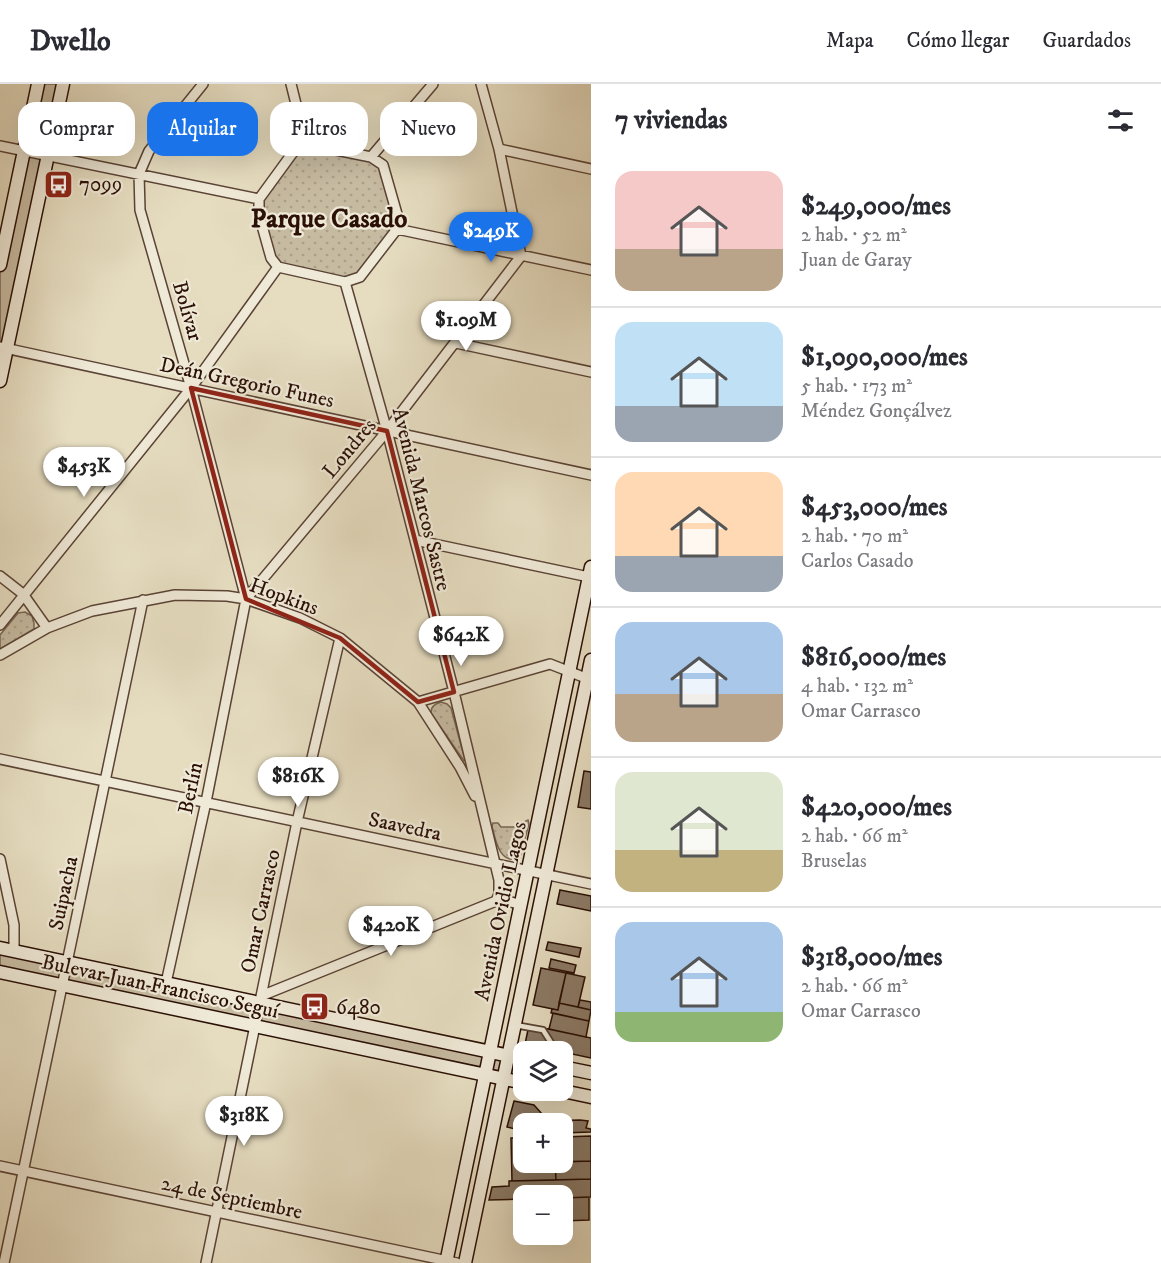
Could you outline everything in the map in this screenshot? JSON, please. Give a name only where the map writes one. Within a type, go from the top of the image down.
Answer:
[{"type":"main road","points":[[35,102],[39,84]]},
{"type":"main road","points":[[59,102],[63,84]]},
{"type":"main road","points":[[0,265],[5,219],[23,156]]},
{"type":"main road","points":[[0,381],[4,348],[48,156]]},
{"type":"main road","name":"Avenida Ovidio Lagos","points":[[450,1262],[490,1052],[590,572]]},
{"type":"main road","name":"Avenida Ovidio Lagos","points":[[465,1263],[589,680],[591,660]]},
{"type":"main road","name":"Bulevar Juan Francisco Seguí","points":[[0,948],[166,983],[260,999],[513,1057]]},
{"type":"main road","name":"Bulevar Juan Francisco Seguí","points":[[0,972],[513,1081]]},
{"type":"main road","points":[[573,1068],[591,1073]]},
{"type":"main road","points":[[573,1093],[591,1097]]},
{"type":"street","name":"Bolívar","points":[[203,84],[150,151],[139,174],[140,210],[191,388],[246,599]]},
{"type":"street","points":[[291,84],[296,102]]},
{"type":"street","points":[[371,157],[433,84]]},
{"type":"street","points":[[481,84],[499,149],[521,256]]},
{"type":"street","points":[[0,146],[18,150]]},
{"type":"street","points":[[499,149],[591,169]]},
{"type":"street","points":[[48,156],[259,199]]},
{"type":"street","points":[[290,156],[259,199],[259,215],[271,258],[278,267],[345,282],[360,277],[397,229],[397,214],[383,165],[366,156]]},
{"type":"street","points":[[397,229],[591,270]]},
{"type":"street","name":"Londres","points":[[246,599],[387,431],[521,256]]},
{"type":"street","points":[[0,625],[191,388],[278,267]]},
{"type":"street","name":"Avenida Marcos Sastre","points":[[345,282],[387,431],[454,692],[499,887],[496,901]]},
{"type":"street","points":[[456,343],[591,372]]},
{"type":"street","name":"Deán Gregorio Funes","points":[[4,348],[591,475]]},
{"type":"street","points":[[415,540],[590,572]]},
{"type":"street","points":[[0,576],[23,594],[47,628]]},
{"type":"street","name":"Hopkins","points":[[0,656],[47,628],[92,611],[175,595],[227,596],[246,599],[300,618],[340,638],[418,702],[460,766],[482,810]]},
{"type":"street","name":"Berlín","points":[[166,983],[206,802],[246,599]]},
{"type":"street","name":"Suipacha","points":[[4,1263],[143,600]]},
{"type":"street","name":"Omar Carrasco","points":[[206,1263],[297,822],[340,638]]},
{"type":"street","points":[[418,702],[550,664],[589,680]]},
{"type":"street","name":"Saavedra","points":[[0,759],[591,884]]},
{"type":"street","points":[[0,859],[14,925],[14,951]]},
{"type":"street","points":[[260,999],[496,901],[508,901],[521,905]]},
{"type":"street","name":"24 de Septiembre","points":[[0,1166],[450,1262]]},
{"type":"lane","points":[[514,1025],[543,1030],[550,1041]]},
{"type":"highlighted area","points":[[191,388],[387,431],[454,692],[418,702],[340,638],[246,599]]},
{"type":"shaded area","points":[[38,84],[63,84],[59,102],[34,102]]},
{"type":"shaded area","points":[[23,156],[48,156],[0,381],[0,265]]},
{"type":"shaded area","points":[[290,156],[353,156],[383,165],[397,229],[360,277],[345,282],[278,267],[271,258],[259,199]]},
{"type":"shaded area","points":[[25,612],[32,616],[34,629],[0,649],[0,635],[18,613]]},
{"type":"shaded area","points":[[441,702],[451,708],[464,761],[431,713],[434,706]]},
{"type":"shaded area","points":[[528,820],[529,824],[520,857],[513,859],[503,855],[497,844],[493,823],[498,823],[501,827],[514,827]]},
{"type":"shaded area","points":[[0,948],[513,1057],[513,1081],[0,972]]},
{"type":"building","points":[[584,771],[591,772],[591,809],[578,807]]},
{"type":"building","points":[[560,890],[591,896],[591,911],[557,904]]},
{"type":"building","points":[[548,942],[581,948],[579,957],[546,950]]},
{"type":"building","points":[[551,959],[576,965],[574,973],[549,968]]},
{"type":"building","points":[[541,968],[566,973],[558,1010],[533,1005]]},
{"type":"building","points":[[566,973],[585,977],[578,1007],[559,1003]]},
{"type":"building","points":[[580,1000],[591,1002],[591,1010],[578,1007]]},
{"type":"building","points":[[559,1003],[591,1010],[589,1021],[551,1013],[552,1009],[558,1010]]},
{"type":"building","points":[[553,1013],[589,1021],[586,1037],[549,1029]]},
{"type":"building","points":[[529,1025],[591,1038],[591,1058],[573,1054],[573,1041],[526,1041]]},
{"type":"building","points":[[514,1101],[534,1105],[541,1113],[513,1113],[513,1128],[507,1127]]},
{"type":"building","points":[[573,1120],[588,1121],[586,1128],[591,1129],[591,1132],[573,1133]]},
{"type":"building","points":[[591,1136],[591,1161],[573,1162],[573,1137]]},
{"type":"building","points":[[511,1138],[513,1138],[513,1173],[556,1173],[556,1180],[512,1181]]},
{"type":"building","points":[[591,1161],[591,1179],[556,1180],[556,1173],[573,1173],[573,1162]]},
{"type":"building","points":[[591,1179],[591,1197],[573,1198],[573,1185],[513,1185],[513,1199],[489,1200],[492,1187],[509,1186],[509,1181]]},
{"type":"building","points":[[589,1197],[589,1220],[573,1221],[573,1198]]},
{"type":"place","name":"7099","points":[[58,184]]},
{"type":"place","name":"6480","points":[[315,1007]]},
{"type":"district","name":"Parque Casado","points":[[329,218]]}]
